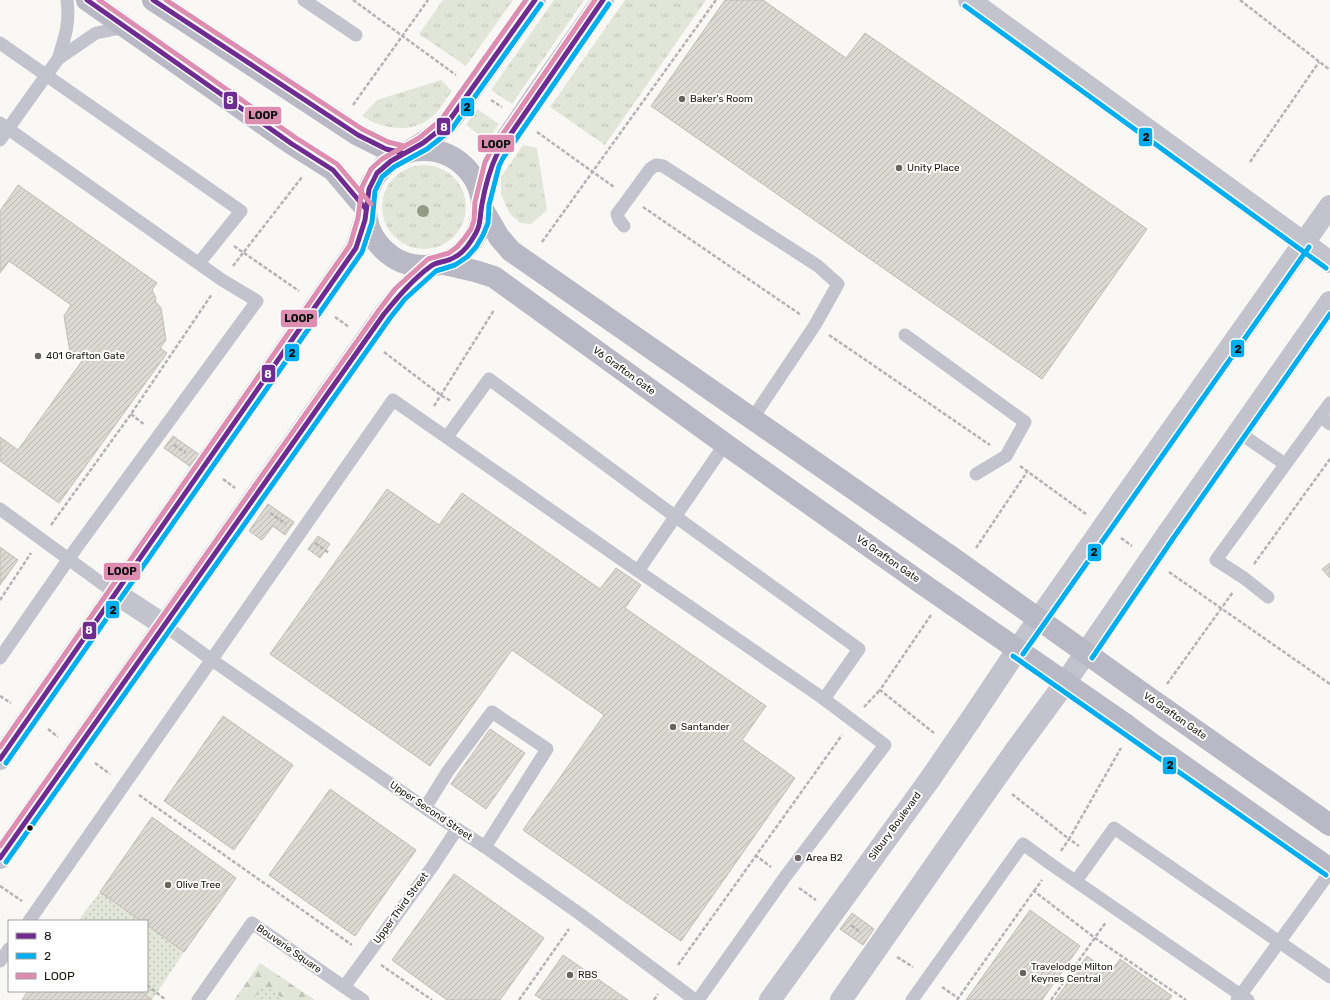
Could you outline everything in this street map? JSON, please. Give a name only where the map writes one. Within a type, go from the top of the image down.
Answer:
[{"type":"street","points":[[87,0],[292,144],[333,170],[366,212]]},
{"type":"street","points":[[154,0],[358,135],[386,149],[405,153],[429,150],[448,155],[465,167],[477,184],[482,206]]},
{"type":"street","points":[[535,0],[446,125],[437,134],[392,159],[375,175],[366,197],[366,212],[370,230],[378,243],[388,254],[402,262],[416,266],[436,264],[452,259],[462,252],[470,243],[477,232],[481,221],[482,206],[492,164],[499,150],[603,0]]},
{"type":"street","points":[[969,0],[1330,262]]},
{"type":"street","name":"V6 Grafton Gate","points":[[482,206],[499,237],[511,251],[947,554],[1086,654],[1156,697],[1330,825]]},
{"type":"street","points":[[1038,620],[1330,206]]},
{"type":"street","points":[[0,759],[356,248],[366,212]]},
{"type":"street","points":[[0,858],[384,314],[400,294],[436,264]]},
{"type":"street","name":"V6 Grafton Gate","points":[[436,264],[475,271],[494,277],[725,444],[924,585],[1125,724],[1330,870]]},
{"type":"street","points":[[841,1000],[1015,751],[1086,654],[1238,432],[1330,302]]},
{"type":"street","points":[[115,593],[164,626]]},
{"type":"street","name":"Silbury Boulevard","points":[[770,1000],[930,779],[1038,620]]},
{"type":"lane","points":[[0,140],[4,126],[58,59],[68,28],[67,0]]},
{"type":"lane","points":[[304,0],[356,35]]},
{"type":"lane","points":[[58,59],[96,34],[116,29],[128,28]]},
{"type":"lane","points":[[0,43],[241,211],[199,263]]},
{"type":"lane","points":[[0,658],[69,559],[257,301],[222,280],[4,126]]},
{"type":"lane","points":[[624,226],[619,220],[618,214],[650,169],[656,165],[663,166],[818,266],[838,284],[815,325],[752,419]]},
{"type":"lane","points":[[905,335],[1025,422],[1006,456],[976,474]]},
{"type":"lane","points":[[447,437],[489,378],[676,517],[859,649],[824,699]]},
{"type":"lane","points":[[30,920],[393,400],[824,699],[885,745],[785,877],[697,1000]]},
{"type":"lane","points":[[1268,597],[1244,578],[1216,560],[1285,464],[1325,420],[1330,403]]},
{"type":"lane","points":[[1238,432],[1285,464]]},
{"type":"lane","points":[[638,571],[725,444]]},
{"type":"lane","points":[[0,509],[115,593]]},
{"type":"lane","name":"Upper Second Street","points":[[164,626],[425,808],[485,847],[580,914],[697,1000]]},
{"type":"lane","points":[[425,808],[448,771],[492,712],[547,749],[485,847]]},
{"type":"lane","points":[[1076,881],[1114,828],[1330,977]]},
{"type":"lane","name":"Upper Third Street","points":[[344,987],[432,867],[457,829]]},
{"type":"lane","points":[[912,1000],[1023,844],[1242,998],[1279,941],[1330,870]]},
{"type":"lane","name":"Bouverie Square","points":[[198,1000],[252,923],[363,1000]]},
{"type":"lane","points":[[0,962],[8,950]]},
{"type":"path","points":[[351,108],[428,0]]},
{"type":"path","points":[[542,242],[716,0]]},
{"type":"path","points":[[1240,0],[1330,70]]},
{"type":"path","points":[[1250,162],[1319,62]]},
{"type":"path","points":[[0,600],[41,539],[131,414],[222,280],[303,176]]},
{"type":"path","points":[[220,237],[300,291]]},
{"type":"path","points":[[423,421],[442,396],[494,310]]},
{"type":"path","points":[[331,314],[353,329]]},
{"type":"path","points":[[379,348],[442,396],[466,410]]},
{"type":"path","points":[[131,414],[329,553]]},
{"type":"path","points":[[1156,697],[1330,459]]},
{"type":"path","points":[[1027,472],[1092,517]]},
{"type":"path","points":[[1118,536],[1137,549]]},
{"type":"path","points":[[1162,568],[1330,684]]},
{"type":"path","points":[[654,1000],[755,855],[852,720],[880,690]]},
{"type":"path","points":[[1008,791],[1069,839],[1122,746]]},
{"type":"path","points":[[124,784],[432,1000]]},
{"type":"path","points":[[755,855],[833,913],[957,999],[1034,891],[1095,938],[1186,1000]]},
{"type":"path","points":[[1051,1000],[1115,909]]},
{"type":"path","points":[[519,1000],[580,914]]},
{"type":"path","points":[[148,986],[166,1000]]},
{"type":"green space","points":[[443,0],[513,0],[466,66],[419,34]]},
{"type":"green space","points":[[554,0],[584,0],[512,104],[491,90]]},
{"type":"green space","points":[[625,0],[706,0],[605,145],[550,107]]},
{"type":"green space","points":[[441,80],[452,91],[436,113],[419,125],[399,128],[389,127],[370,121],[362,116],[377,100]]},
{"type":"green space","points":[[477,109],[499,124],[487,141],[466,125]]},
{"type":"green space","points":[[523,145],[537,148],[547,210],[531,224],[520,223],[510,214],[501,194],[501,177]]},
{"type":"green space","points":[[424,165],[440,168],[454,177],[463,191],[466,207],[463,223],[454,237],[440,246],[424,249],[408,246],[394,237],[385,223],[382,207],[385,191],[394,177],[408,168]]},
{"type":"green space","points":[[100,892],[140,920],[79,920]]},
{"type":"green space","points":[[148,926],[184,952],[152,1000],[141,992],[148,992]]},
{"type":"green space","points":[[260,963],[315,1000],[285,1000],[264,986],[253,1000],[234,1000]]},
{"type":"green space","points":[[264,985],[285,1000],[253,1000]]},
{"type":"building","name":"Unity Place","points":[[725,0],[763,0],[846,58],[865,33],[1147,229],[1042,379],[651,106]]},
{"type":"building","points":[[18,185],[157,283],[152,290],[156,298],[155,301],[161,308],[166,340],[160,348],[167,353],[59,503],[0,461],[0,437],[18,450],[82,361],[70,352],[64,316],[71,305],[9,261],[0,273],[0,211]]},
{"type":"building","points":[[173,436],[200,455],[191,467],[164,448]]},
{"type":"building","name":"Santander","points":[[387,489],[439,525],[462,493],[600,589],[616,568],[641,585],[625,608],[766,706],[742,740],[795,778],[681,941],[523,830],[604,715],[512,650],[430,766],[270,654]]},
{"type":"building","points":[[268,504],[294,522],[285,535],[273,526],[262,540],[249,531]]},
{"type":"building","points":[[318,536],[330,544],[320,558],[308,549]]},
{"type":"building","points":[[0,547],[18,560],[0,585]]},
{"type":"building","points":[[1330,563],[1330,578],[1322,569]]},
{"type":"building","points":[[223,716],[293,765],[234,850],[164,801]]},
{"type":"building","points":[[490,729],[525,753],[486,809],[451,784]]},
{"type":"building","points":[[330,789],[416,850],[355,936],[269,875]]},
{"type":"building","name":"Olive Tree","points":[[152,817],[236,878],[184,952],[148,926],[148,920],[140,920],[100,892]]},
{"type":"building","points":[[454,874],[544,938],[500,1000],[447,1000],[392,960]]},
{"type":"building","name":"Travelodge Milton Keynes Central","points":[[1030,910],[1080,946],[1042,1000],[966,1000]]},
{"type":"building","points":[[852,913],[874,929],[863,945],[840,929]]},
{"type":"building","name":"RBS","points":[[563,955],[628,1000],[543,1000],[535,995]]},
{"type":"building","points":[[1087,956],[1110,973],[1120,959],[1172,996],[1169,1000],[1055,1000]]},
{"type":"building","points":[[27,992],[141,992],[152,1000],[22,1000]]},
{"type":"transit line","name":"8","points":[[87,0],[292,144],[333,170],[366,209]]},
{"type":"transit line","name":"LOOP","points":[[99,0],[296,138],[337,164],[371,204]]},
{"type":"transit line","name":"8","points":[[153,0],[358,135],[386,149],[402,153]]},
{"type":"transit line","name":"LOOP","points":[[166,0],[362,129],[388,142],[404,146]]},
{"type":"transit line","name":"LOOP","points":[[0,747],[350,245],[358,218],[362,187],[371,169],[382,159],[419,138],[441,120],[526,0]]},
{"type":"transit line","name":"8","points":[[0,759],[356,248],[365,220],[369,189],[377,173],[391,161],[423,143],[446,125],[535,0]]},
{"type":"transit line","name":"LOOP","points":[[0,846],[395,289],[428,259],[449,253],[464,239],[471,229],[474,220],[475,202],[485,162],[491,151],[595,0]]},
{"type":"transit line","name":"8","points":[[0,858],[384,314],[406,288],[424,271],[433,265],[457,256],[475,236],[479,227],[486,185],[497,154],[603,0]]},
{"type":"transit line","name":"2","points":[[6,763],[362,252],[372,222],[375,191],[382,177],[394,167],[427,149],[451,130],[541,4]]},
{"type":"transit line","name":"2","points":[[6,862],[390,318],[405,299],[436,271],[455,265],[467,257],[476,247],[488,223],[489,205],[499,166],[503,158],[609,4]]},
{"type":"transit line","name":"2","points":[[965,6],[1326,268]]},
{"type":"transit line","name":"2","points":[[1023,654],[1309,247]]},
{"type":"transit line","name":"2","points":[[1092,658],[1174,537],[1330,314]]},
{"type":"transit line","name":"2","points":[[1013,656],[1326,875]]},
{"type":"place","name":"Baker's Room","points":[[682,99]]},
{"type":"place","name":"Unity Place","points":[[899,168]]},
{"type":"place","name":"401 Grafton Gate","points":[[38,356]]},
{"type":"place","name":"Santander","points":[[673,727]]},
{"type":"place","name":"Area B2","points":[[798,858]]},
{"type":"place","name":"Olive Tree","points":[[168,885]]},
{"type":"place","name":"Travelodge Milton Keynes Central","points":[[1023,973]]},
{"type":"place","name":"RBS","points":[[570,975]]}]
